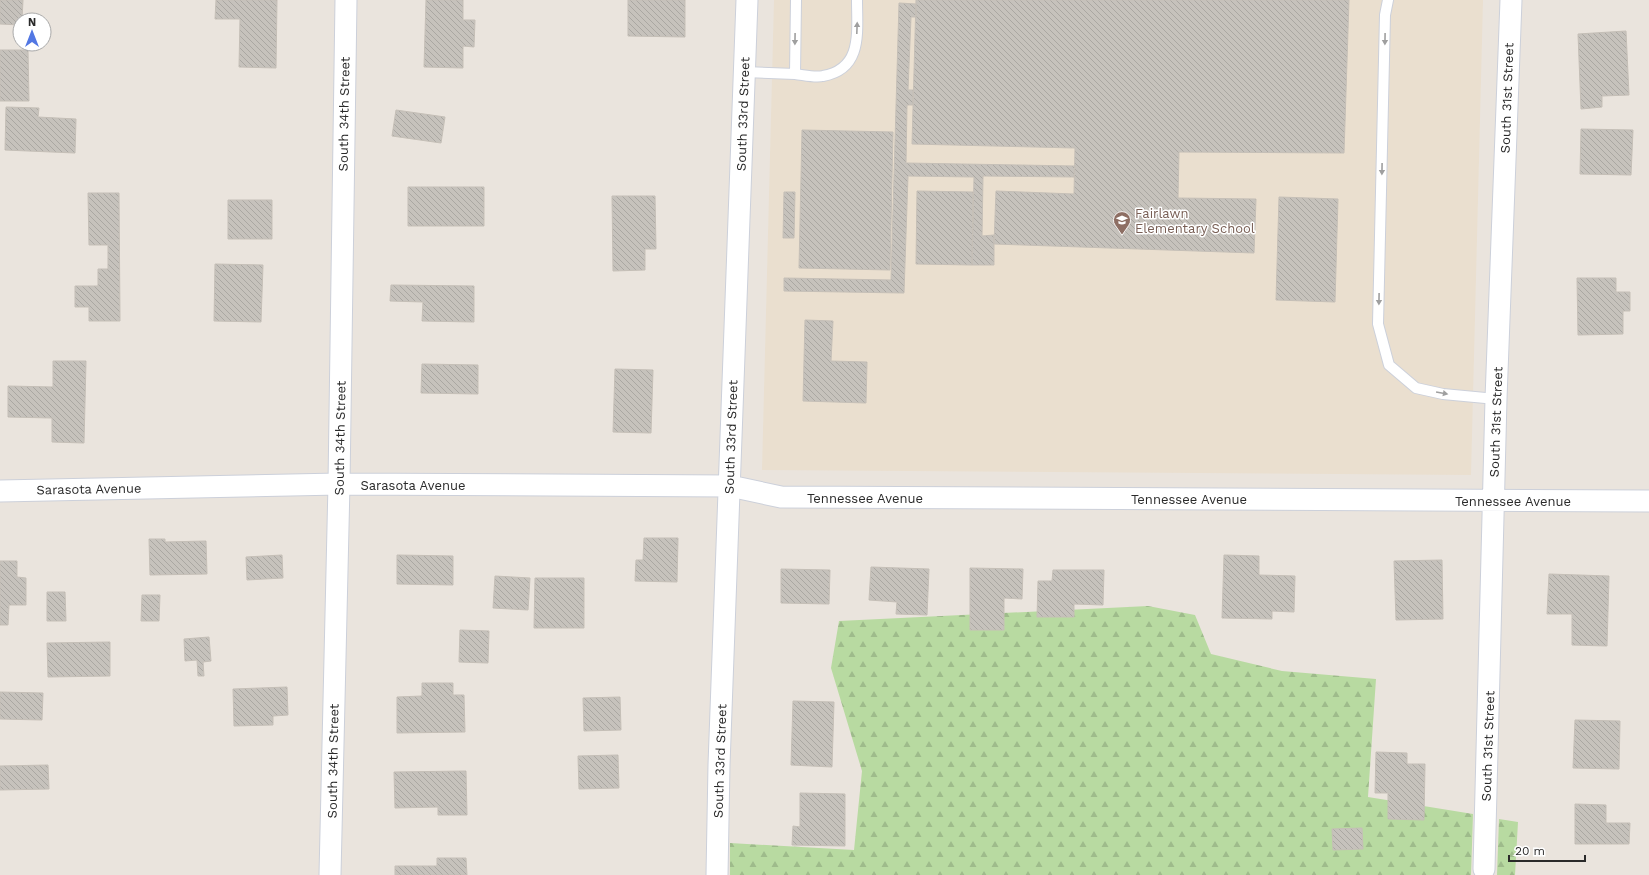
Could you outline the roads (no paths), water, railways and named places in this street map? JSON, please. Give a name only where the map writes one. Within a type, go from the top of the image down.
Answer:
[{"type":"street","name":"South 34th Street","points":[[330,875],[339,484],[346,0]]},
{"type":"street","name":"South 33rd Street","points":[[716,875],[747,0]]},
{"type":"street","name":"South 31st Street","points":[[1484,868],[1496,399],[1511,0]]},
{"type":"street","name":"Sarasota Avenue","points":[[0,491],[339,484],[730,486]]},
{"type":"street","name":"Tennessee Avenue","points":[[730,486],[781,497],[1649,501]]},
{"type":"lane","points":[[795,74],[796,0]]},
{"type":"lane","points":[[745,72],[822,76],[840,72],[852,59],[856,42],[857,0]]},
{"type":"lane","points":[[1388,0],[1385,15],[1378,324],[1389,365],[1416,388],[1444,394],[1496,399]]},
{"type":"place","name":"Fairlawn Elementary School","points":[[1122,235]]}]
